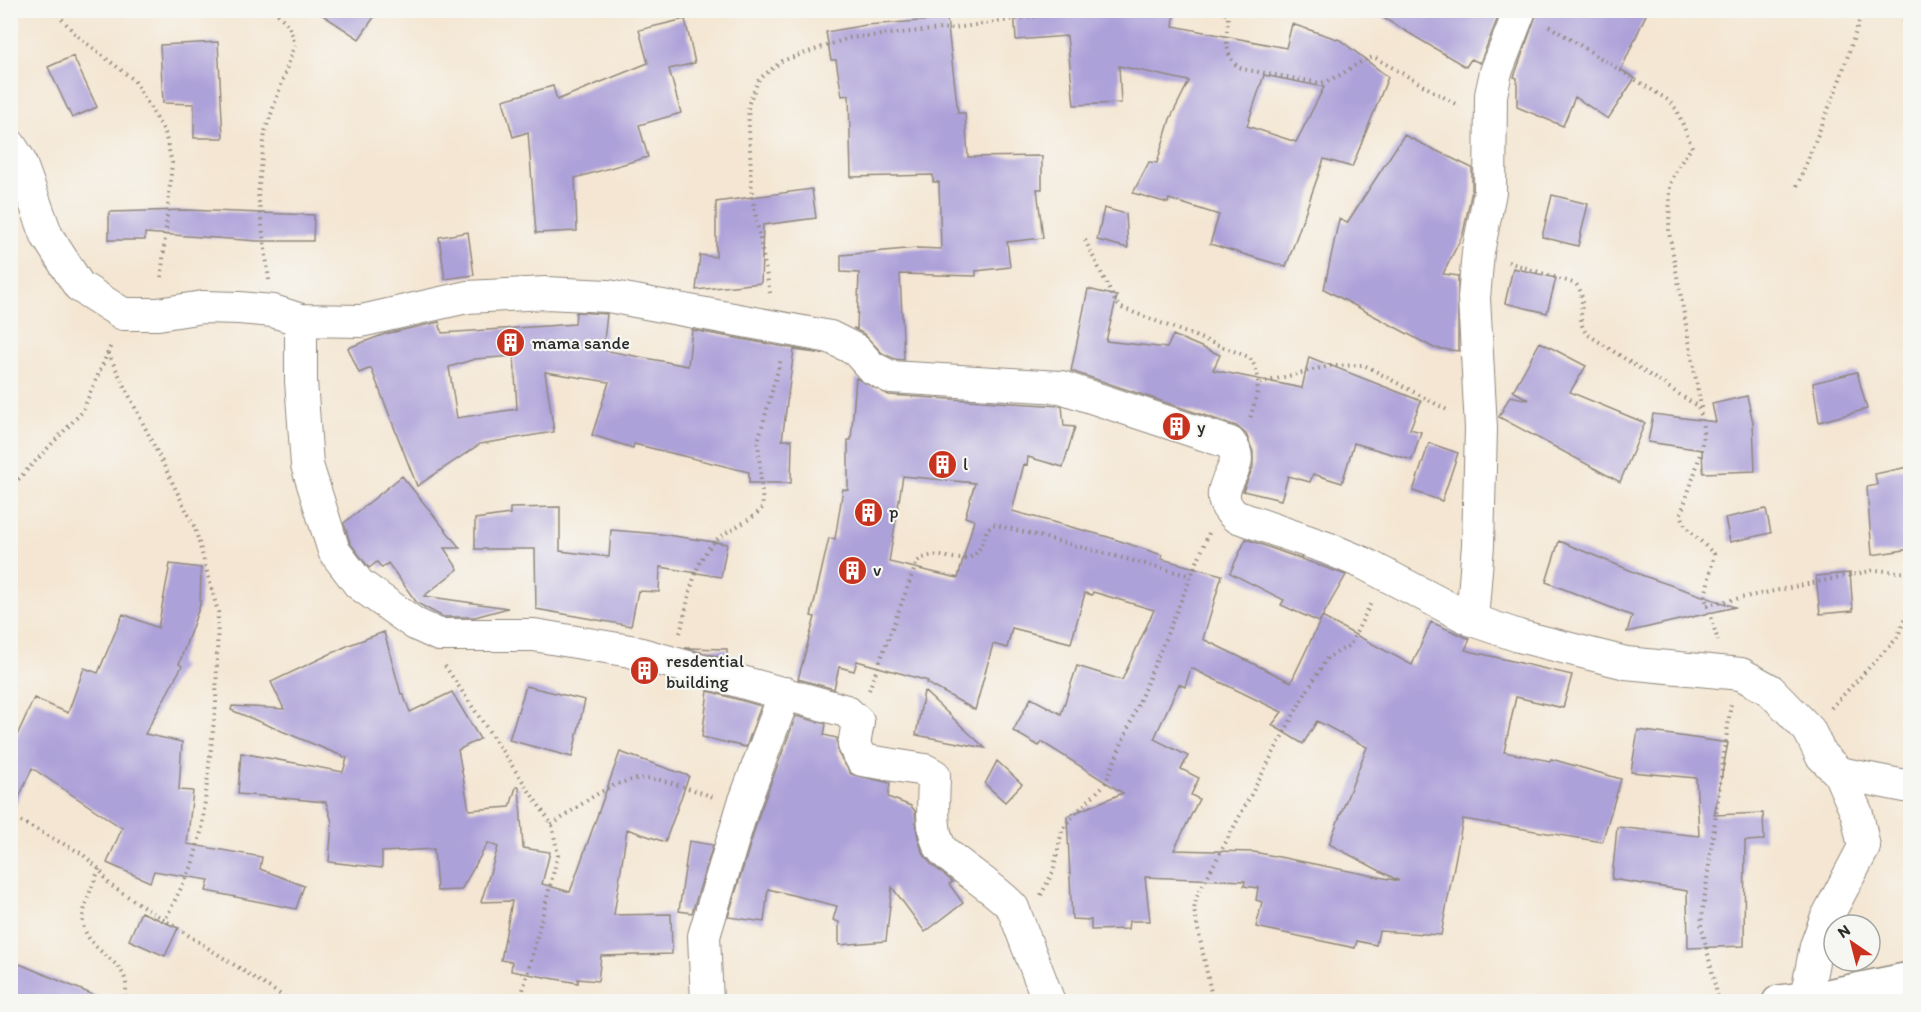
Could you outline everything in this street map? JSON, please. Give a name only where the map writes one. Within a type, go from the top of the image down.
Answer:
[{"type":"street","points":[[1472,620],[1479,545],[1481,428],[1474,298],[1478,252],[1490,192],[1491,95],[1496,72],[1532,17]]},
{"type":"street","points":[[10,145],[19,159],[47,236],[79,286],[123,314],[158,314],[203,308],[362,321],[467,297],[546,293],[608,296],[783,329],[843,343],[856,350],[871,367],[890,377],[1035,383],[1061,387],[1230,443],[1234,448],[1237,462],[1223,489],[1228,509],[1235,516],[1327,548],[1386,575],[1472,620],[1519,636],[1626,663],[1732,672],[1757,681],[1770,690],[1809,730],[1821,755],[1839,773],[1857,814],[1864,847],[1826,919],[1792,1000]]},
{"type":"street","points":[[287,315],[301,381],[307,465],[334,550],[359,584],[428,631],[451,637],[534,635],[630,651],[846,711],[858,722],[854,745],[862,760],[926,770],[934,775],[936,830],[940,848],[1004,896],[1013,908],[1049,1002]]},
{"type":"street","points":[[707,1002],[704,936],[743,806],[785,693]]},
{"type":"street","points":[[1839,773],[1911,787]]},
{"type":"street","points":[[1792,1000],[1911,979]]},
{"type":"path","points":[[54,10],[76,36],[134,80],[165,133],[172,163],[158,314]]},
{"type":"path","points":[[274,10],[289,26],[295,45],[265,132],[258,194],[287,315]]},
{"type":"path","points":[[672,663],[697,571],[704,556],[714,542],[750,519],[763,507],[758,441],[783,329],[752,196],[748,105],[759,79],[782,61],[849,38],[1080,10]]},
{"type":"path","points":[[1220,10],[1228,16],[1227,50],[1235,65],[1242,69],[1320,83],[1330,81],[1365,59],[1374,57],[1491,124]]},
{"type":"path","points":[[1797,186],[1838,85],[1863,10]]},
{"type":"path","points":[[1898,10],[1911,33]]},
{"type":"path","points":[[1532,17],[1663,95],[1677,110],[1692,143],[1689,154],[1679,165],[1670,184],[1669,232],[1705,434],[1681,514],[1686,527],[1714,554],[1705,590],[1707,605],[1732,672],[1701,924],[1719,1002]]},
{"type":"path","points":[[1085,240],[1116,303],[1122,308],[1249,357],[1259,371],[1260,383],[1237,462]]},
{"type":"path","points":[[1478,252],[1576,284],[1584,299],[1580,322],[1587,334],[1696,406],[1703,416]]},
{"type":"path","points":[[10,488],[82,412],[123,314]]},
{"type":"path","points":[[108,353],[195,528],[218,612],[216,704],[202,828],[192,866],[165,920]]},
{"type":"path","points":[[1260,383],[1329,366],[1364,365],[1481,428]]},
{"type":"path","points":[[1020,926],[1050,881],[1062,831],[1068,820],[1105,784],[1224,498]]},
{"type":"path","points":[[858,722],[917,562],[927,556],[966,559],[972,557],[982,549],[987,529],[993,524],[1191,576]]},
{"type":"path","points":[[1707,605],[1875,570],[1911,573]]},
{"type":"path","points":[[1213,1002],[1194,910],[1196,898],[1301,701],[1327,658],[1350,645],[1386,575]]},
{"type":"path","points":[[1809,730],[1897,638],[1911,606]]},
{"type":"path","points":[[428,631],[454,684],[552,825],[558,855],[520,1002]]},
{"type":"path","points":[[552,825],[612,786],[633,780],[658,779],[743,806]]},
{"type":"path","points":[[10,816],[81,853],[99,869],[110,885],[292,1002]]},
{"type":"path","points":[[99,869],[84,913],[84,927],[90,938],[125,974],[127,991],[123,1002]]},
{"type":"building","points":[[315,10],[379,10],[359,39]]},
{"type":"building","points":[[1014,10],[1175,10],[1173,26],[1286,48],[1292,24],[1340,40],[1388,77],[1352,167],[1324,159],[1286,267],[1210,244],[1219,215],[1169,199],[1168,203],[1133,193],[1149,162],[1157,163],[1170,119],[1189,81],[1119,66],[1121,103],[1074,105],[1067,36],[1016,40]],"holes":[[[1264,75],[1324,87],[1296,142],[1247,126]]]},
{"type":"building","points":[[1370,10],[1501,10],[1480,63],[1471,59],[1466,67]]},
{"type":"building","points":[[1538,10],[1648,10],[1621,70],[1635,78],[1608,119],[1575,97],[1563,126],[1517,107],[1517,78],[1514,77]]},
{"type":"building","points":[[685,19],[695,63],[669,69],[681,113],[639,125],[648,157],[575,178],[577,231],[536,233],[528,132],[513,137],[503,100],[553,86],[557,100],[648,63],[639,30]]},
{"type":"building","points":[[947,19],[958,113],[965,113],[968,157],[1042,156],[1042,189],[1037,189],[1043,238],[1007,242],[1010,267],[976,271],[976,276],[900,274],[904,360],[895,359],[882,353],[864,334],[853,328],[857,329],[859,273],[841,272],[841,255],[917,248],[941,249],[939,182],[933,182],[933,175],[851,177],[849,95],[842,96],[836,60],[831,60],[826,32],[866,25]]},
{"type":"building","points":[[218,42],[223,138],[194,138],[194,104],[163,103],[160,45]]},
{"type":"building","points":[[73,56],[97,107],[72,118],[48,67]]},
{"type":"building","points":[[1404,135],[1472,168],[1472,190],[1463,234],[1443,274],[1458,276],[1458,351],[1434,348],[1324,289],[1339,219],[1347,223]]},
{"type":"building","points":[[812,189],[816,218],[763,225],[761,283],[696,290],[700,255],[716,257],[716,202]]},
{"type":"building","points":[[1552,195],[1588,204],[1578,246],[1542,237]]},
{"type":"building","points":[[1104,208],[1126,214],[1128,248],[1097,240]]},
{"type":"building","points":[[186,210],[314,215],[313,241],[258,241],[145,233],[145,240],[109,240],[109,212]]},
{"type":"building","points":[[468,232],[474,275],[445,279],[439,237]]},
{"type":"building","points":[[1513,268],[1556,278],[1547,313],[1505,303]]},
{"type":"building","points":[[1088,289],[1117,296],[1106,341],[1167,348],[1173,335],[1220,355],[1213,370],[1302,388],[1309,357],[1421,401],[1410,429],[1421,432],[1412,460],[1354,443],[1342,483],[1313,474],[1310,482],[1288,476],[1281,500],[1243,491],[1253,467],[1253,452],[1246,434],[1236,426],[1071,371]]},
{"type":"building","points":[[576,312],[607,314],[603,350],[688,366],[692,330],[824,354],[794,350],[782,440],[792,440],[791,483],[749,483],[749,472],[634,444],[633,448],[592,435],[609,382],[545,372],[554,432],[480,444],[417,486],[371,368],[359,373],[348,348],[385,334],[439,322],[442,333],[575,324]],"holes":[[[514,356],[517,409],[457,418],[449,367],[475,359]]]},
{"type":"building","points":[[1540,342],[1586,366],[1570,392],[1645,423],[1620,482],[1499,417],[1510,396],[1529,400],[1513,391]]},
{"type":"building","points":[[1857,372],[1867,409],[1819,422],[1813,383]]},
{"type":"building","points":[[856,378],[889,395],[1062,406],[1064,426],[1075,427],[1063,467],[1028,457],[1027,465],[1024,464],[1012,511],[1108,537],[1162,555],[1161,559],[1222,575],[1203,639],[1291,682],[1322,617],[1412,665],[1431,622],[1470,639],[1465,650],[1572,675],[1563,708],[1516,697],[1504,752],[1550,761],[1551,759],[1621,779],[1602,842],[1463,819],[1441,935],[1379,931],[1376,945],[1357,941],[1355,948],[1256,927],[1262,902],[1256,900],[1258,888],[1244,886],[1245,881],[1145,877],[1150,921],[1129,921],[1128,929],[1091,930],[1091,920],[1072,919],[1067,816],[1123,793],[1042,742],[1039,746],[1013,731],[1031,698],[1061,714],[1077,666],[1122,680],[1154,610],[1093,592],[1092,595],[1085,593],[1071,643],[1012,628],[1007,648],[993,644],[975,710],[927,683],[928,681],[857,661],[854,671],[839,667],[834,689],[798,679],[815,617],[811,616],[829,538],[835,539],[843,489],[848,490],[848,440],[851,440]],"holes":[[[903,476],[975,483],[965,517],[974,520],[958,578],[889,562]],[[1191,668],[1282,712],[1272,725],[1303,744],[1317,721],[1367,747],[1329,844],[1399,881],[1254,852],[1174,850],[1199,799],[1191,795],[1199,778],[1181,769],[1188,756],[1154,739],[1179,684],[1185,687]]]},
{"type":"building","points":[[1747,396],[1753,422],[1755,471],[1703,473],[1702,450],[1648,442],[1653,414],[1716,422],[1712,404]]},
{"type":"building","points":[[1429,443],[1458,453],[1442,501],[1413,491]]},
{"type":"building","points":[[1908,467],[1907,509],[1911,508],[1911,549],[1872,555],[1867,487],[1877,485],[1875,474]]},
{"type":"building","points":[[402,476],[460,548],[444,548],[458,569],[424,596],[508,608],[475,617],[443,617],[417,603],[388,563],[382,568],[377,562],[369,568],[350,543],[344,523]]},
{"type":"building","points":[[560,507],[560,551],[609,557],[611,530],[660,534],[727,544],[721,577],[660,567],[659,592],[638,591],[631,626],[536,609],[535,549],[475,549],[475,519],[510,514],[510,508]]},
{"type":"building","points":[[1766,509],[1771,533],[1730,542],[1725,518]]},
{"type":"building","points":[[1246,539],[1346,575],[1319,622],[1281,605],[1284,600],[1230,573]]},
{"type":"building","points":[[1559,541],[1644,576],[1735,607],[1627,632],[1632,616],[1546,582]]},
{"type":"building","points":[[170,564],[201,568],[200,605],[179,664],[182,666],[145,734],[182,742],[179,790],[193,791],[187,844],[262,857],[260,869],[304,886],[296,909],[206,891],[209,880],[154,871],[150,882],[107,863],[122,828],[32,768],[10,818],[10,751],[34,698],[68,713],[84,668],[98,673],[123,614],[158,628]]},
{"type":"building","points":[[1850,573],[1853,611],[1820,614],[1816,576]]},
{"type":"building","points":[[384,632],[401,694],[410,712],[452,692],[480,739],[458,750],[469,810],[510,807],[516,787],[519,787],[523,848],[550,852],[542,884],[570,892],[620,752],[689,776],[665,842],[627,829],[614,915],[671,914],[672,954],[601,956],[598,981],[578,979],[578,983],[511,971],[512,962],[501,960],[512,901],[481,902],[498,847],[488,843],[461,890],[437,891],[434,849],[382,852],[382,868],[329,862],[332,822],[326,802],[238,794],[241,753],[343,772],[347,758],[231,710],[232,706],[284,709],[271,682],[349,645]]},
{"type":"building","points":[[685,648],[727,649],[727,659]]},
{"type":"building","points":[[526,686],[585,700],[572,757],[509,740]]},
{"type":"building","points":[[708,691],[761,706],[746,747],[702,737]]},
{"type":"building","points":[[924,691],[985,748],[916,735]]},
{"type":"building","points":[[796,716],[826,724],[824,735],[837,738],[838,753],[851,774],[890,783],[888,797],[911,806],[915,811],[922,852],[931,864],[953,882],[949,884],[963,903],[925,932],[892,887],[886,941],[839,945],[839,922],[833,920],[837,906],[768,889],[764,922],[728,917],[760,812]]},
{"type":"building","points":[[1638,730],[1728,743],[1714,815],[1763,813],[1764,840],[1745,841],[1744,946],[1688,948],[1687,891],[1612,879],[1617,827],[1699,836],[1696,778],[1631,772]]},
{"type":"building","points":[[997,761],[1022,784],[1005,802],[985,784]]},
{"type":"building","points":[[689,841],[713,845],[692,913],[679,911]]},
{"type":"building","points":[[141,912],[178,928],[165,956],[129,940]]},
{"type":"building","points":[[10,960],[108,1001],[10,1002]]},
{"type":"place","name":"mama sande","points":[[511,343]]},
{"type":"place","name":"y","points":[[1176,427]]},
{"type":"place","name":"l","points":[[942,464]]},
{"type":"place","name":"p","points":[[868,512]]},
{"type":"place","name":"v","points":[[852,570]]},
{"type":"place","name":"resdential building","points":[[645,671]]}]
